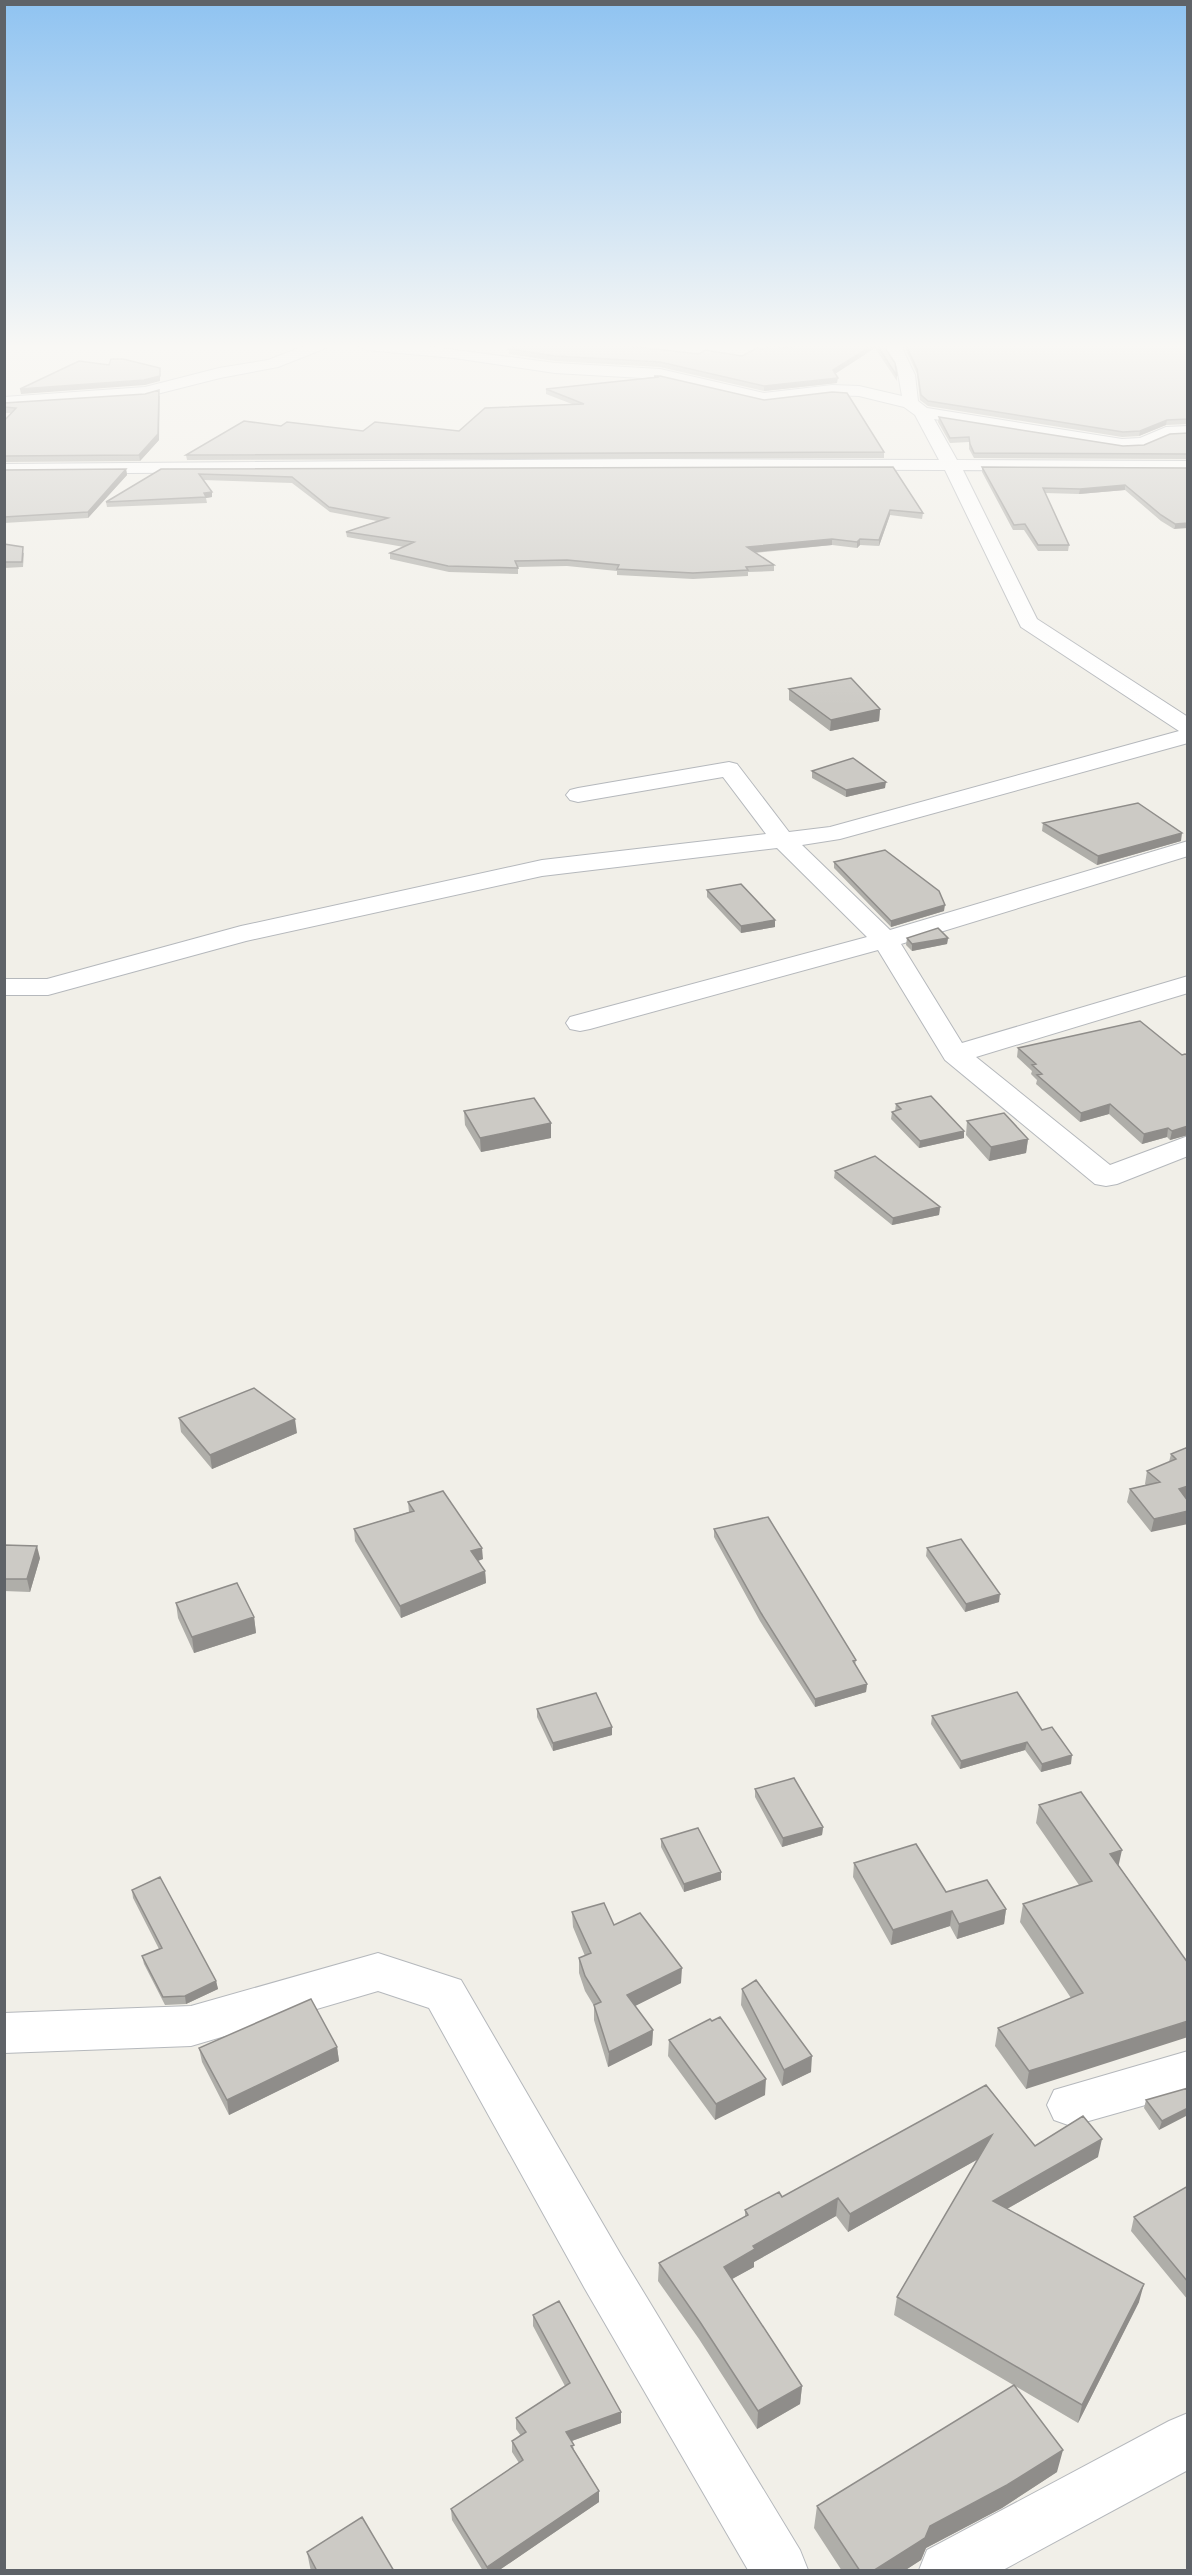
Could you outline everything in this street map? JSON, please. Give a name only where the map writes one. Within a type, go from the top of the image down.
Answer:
[{"type":"street","points":[[4,469],[729,465]]},
{"type":"street","points":[[951,465],[969,498],[1028,623],[1188,727]]},
{"type":"street","points":[[1089,465],[1188,466]]},
{"type":"street","points":[[4,987],[48,987],[241,934],[542,868],[831,834],[1188,736]]},
{"type":"street","points":[[578,795],[729,769],[783,840],[885,940],[955,1054],[1106,1177],[1188,1145]]},
{"type":"street","points":[[580,1023],[885,940],[1188,848]]},
{"type":"street","points":[[955,1054],[1188,984]]},
{"type":"street","points":[[4,2033],[191,2025],[378,1972],[445,1994],[603,2272],[780,2571]]},
{"type":"street","points":[[1071,2106],[1188,2072]]},
{"type":"street","points":[[946,2571],[1188,2440]]},
{"type":"building","points":[[893,467],[923,513],[890,510],[879,540],[860,539],[857,542],[832,539],[747,547],[774,565],[746,567],[748,570],[693,573],[617,569],[619,565],[567,560],[515,561],[518,568],[448,566],[390,553],[414,542],[346,532],[388,518],[329,507],[292,477],[199,474],[212,492],[204,493],[206,497],[106,502],[161,469]]},
{"type":"building","points":[[982,467],[1188,468],[1188,523],[1175,524],[1125,485],[1080,489],[1043,488],[1069,545],[1038,545],[1025,524],[1014,525]]},
{"type":"building","points":[[126,469],[88,512],[4,517],[4,470]]},
{"type":"building","points":[[4,544],[23,547],[22,562],[4,562]]},
{"type":"building","points":[[851,678],[880,709],[831,720],[789,689]]},
{"type":"building","points":[[853,758],[886,782],[846,790],[812,771]]},
{"type":"building","points":[[1138,803],[1182,833],[1098,856],[1043,823]]},
{"type":"building","points":[[885,850],[939,891],[945,905],[891,921],[834,862]]},
{"type":"building","points":[[741,884],[775,920],[741,926],[707,890]]},
{"type":"building","points":[[938,928],[948,938],[912,944],[907,938]]},
{"type":"building","points":[[1140,1021],[1182,1055],[1188,1055],[1188,1126],[1172,1131],[1168,1128],[1144,1134],[1110,1104],[1081,1113],[1037,1075],[1042,1074],[1032,1065],[1036,1064],[1018,1048]]},
{"type":"building","points":[[931,1096],[964,1131],[920,1141],[892,1112],[901,1109],[896,1104]]},
{"type":"building","points":[[534,1098],[551,1123],[480,1138],[464,1111]]},
{"type":"building","points":[[1004,1113],[1028,1139],[991,1147],[967,1121]]},
{"type":"building","points":[[875,1156],[940,1207],[893,1218],[835,1171]]},
{"type":"building","points":[[254,1388],[295,1419],[210,1455],[179,1418]]},
{"type":"building","points":[[1188,1447],[1188,1486],[1179,1489],[1188,1501],[1188,1511],[1154,1519],[1130,1489],[1160,1482],[1147,1471],[1176,1459],[1171,1454]]},
{"type":"building","points":[[443,1491],[482,1548],[471,1551],[485,1571],[400,1606],[354,1529],[414,1511],[408,1502]]},
{"type":"building","points":[[768,1517],[856,1660],[853,1661],[867,1684],[815,1699],[761,1613],[714,1529]]},
{"type":"building","points":[[961,1539],[1000,1594],[966,1604],[927,1548]]},
{"type":"building","points":[[4,1545],[37,1546],[27,1579],[4,1579]]},
{"type":"building","points":[[237,1583],[254,1617],[192,1637],[176,1603]]},
{"type":"building","points":[[1017,1692],[1042,1730],[1052,1727],[1072,1755],[1042,1764],[1027,1742],[961,1761],[932,1716]]},
{"type":"building","points":[[596,1693],[612,1727],[553,1743],[537,1709]]},
{"type":"building","points":[[794,1778],[823,1827],[783,1838],[755,1789]]},
{"type":"building","points":[[1081,1792],[1122,1850],[1110,1854],[1188,1963],[1188,2021],[1029,2071],[998,2028],[1083,1993],[1023,1904],[1092,1881],[1039,1805]]},
{"type":"building","points":[[698,1828],[721,1872],[684,1884],[661,1839]]},
{"type":"building","points":[[916,1844],[946,1892],[987,1880],[1006,1909],[959,1924],[952,1911],[893,1930],[854,1863]]},
{"type":"building","points":[[160,1877],[216,1981],[185,1996],[163,1997],[142,1956],[162,1948],[132,1890]]},
{"type":"building","points":[[604,1903],[614,1925],[640,1913],[682,1968],[627,1995],[653,2030],[609,2052],[594,2005],[601,2002],[585,1976],[579,1958],[591,1953],[572,1912]]},
{"type":"building","points":[[756,1980],[812,2056],[784,2070],[742,1989]]},
{"type":"building","points":[[311,1999],[337,2047],[227,2100],[199,2048]]},
{"type":"building","points":[[720,2017],[766,2079],[716,2104],[669,2040],[710,2019],[712,2021]]},
{"type":"building","points":[[986,2085],[1035,2146],[1083,2116],[1102,2139],[993,2201],[1144,2284],[1082,2405],[897,2297],[992,2135],[850,2214],[838,2198],[753,2246],[755,2249],[724,2267],[802,2386],[758,2411],[659,2263],[748,2215],[745,2210],[779,2192],[782,2197]]},
{"type":"building","points":[[1188,2088],[1188,2108],[1162,2121],[1146,2100]]},
{"type":"building","points":[[1188,2186],[1188,2282],[1134,2217]]},
{"type":"building","points":[[559,2301],[621,2412],[566,2432],[574,2445],[571,2446],[599,2491],[487,2567],[451,2509],[523,2460],[512,2441],[526,2432],[516,2418],[570,2383],[533,2315]]},
{"type":"building","points":[[1014,2385],[1063,2450],[1007,2485],[930,2526],[925,2538],[873,2571],[860,2571],[817,2506]]},
{"type":"building","points":[[362,2517],[394,2571],[317,2571],[307,2552]]}]
